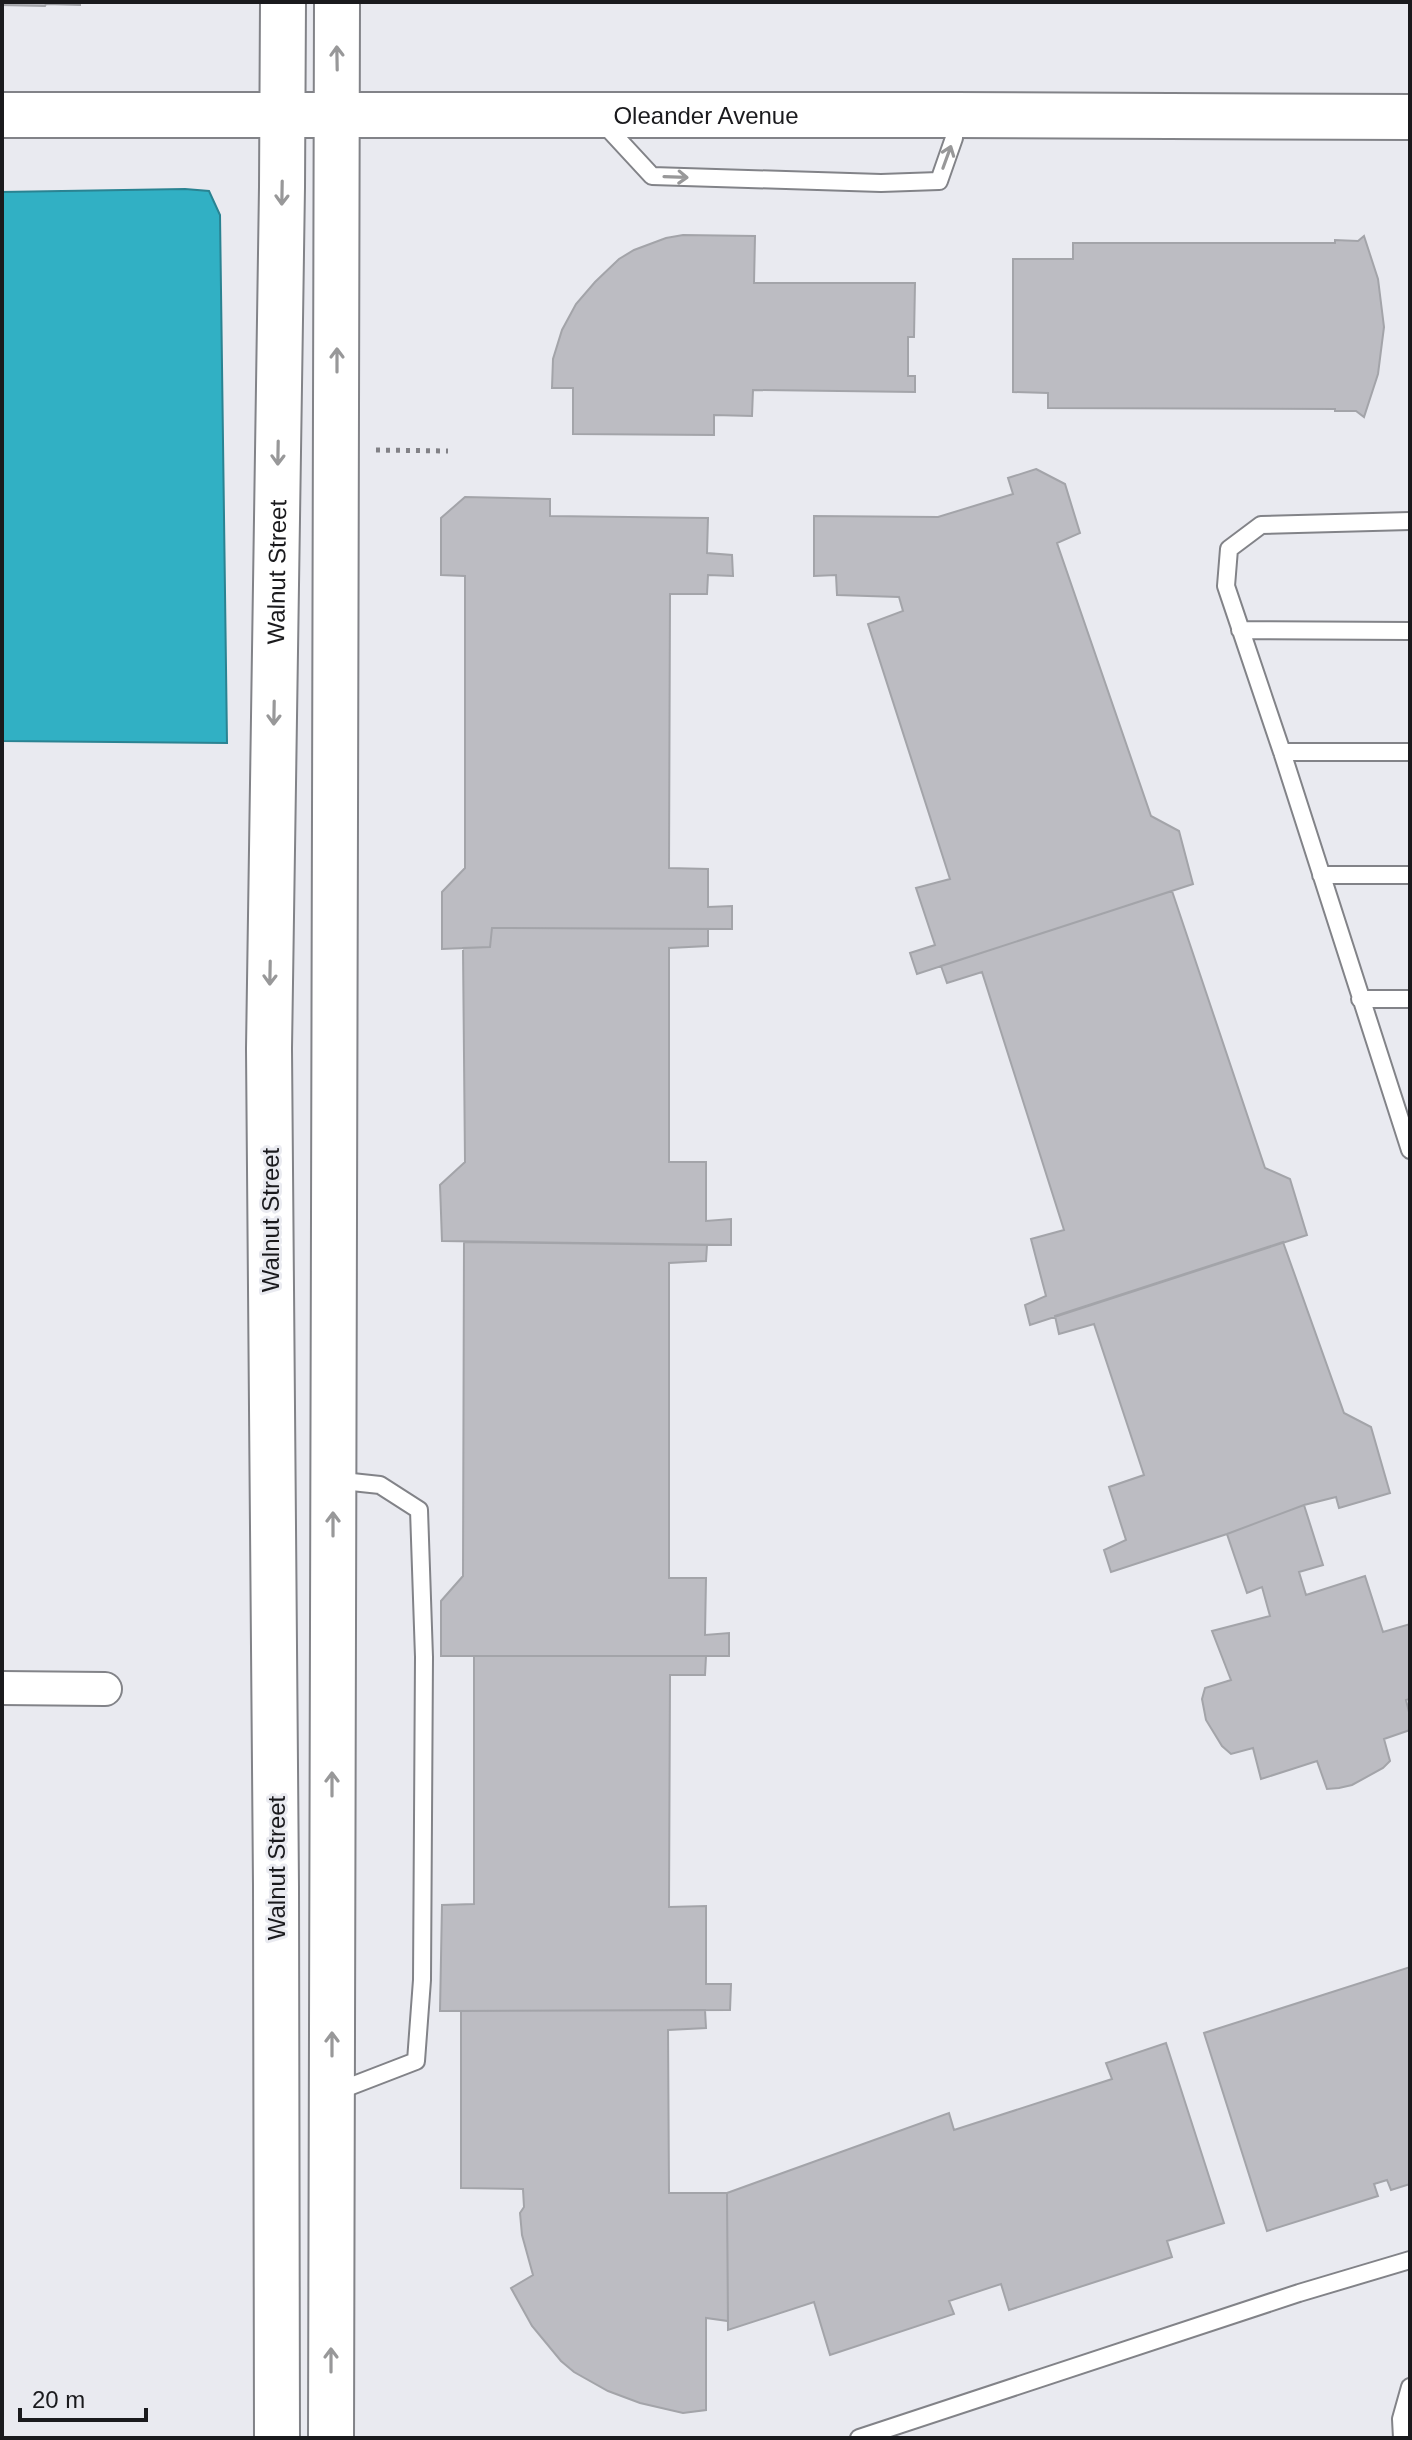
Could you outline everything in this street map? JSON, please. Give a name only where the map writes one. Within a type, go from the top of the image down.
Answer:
[{"type":"street","name":"Walnut Street","points":[[277,2438],[269,1049],[283,2]]},
{"type":"street","points":[[331,2438],[337,2]]},
{"type":"street","name":"Oleander Avenue","points":[[2,115],[1410,117]]},
{"type":"street","points":[[2,1688],[105,1689]]},
{"type":"lane","points":[[596,116],[652,176],[881,183],[939,181],[954,138],[954,115]]},
{"type":"lane","points":[[1410,521],[1261,525],[1229,549],[1226,586],[1410,1150]]},
{"type":"lane","points":[[1240,630],[1410,631]]},
{"type":"lane","points":[[1282,752],[1410,752]]},
{"type":"lane","points":[[1321,875],[1410,875]]},
{"type":"lane","points":[[1360,999],[1410,999]]},
{"type":"lane","points":[[332,2094],[416,2061],[422,1980],[424,1657],[419,1510],[380,1485],[333,1480]]},
{"type":"lane","points":[[859,2438],[1299,2293],[1410,2260]]},
{"type":"lane","points":[[1402,2438],[1401,2419],[1410,2387]]},
{"type":"path","points":[[371,450],[448,451]]},
{"type":"water","points":[[209,191],[220,215],[227,743],[2,741],[2,192]]},
{"type":"building","points":[[2,2],[80,2],[80,5],[2,5]]},
{"type":"building","points":[[683,235],[755,236],[754,283],[915,283],[914,337],[908,337],[908,376],[915,376],[915,392],[753,390],[752,416],[714,415],[714,435],[573,434],[573,388],[552,388],[553,359],[562,330],[576,304],[619,259],[666,238]]},
{"type":"building","points":[[1364,236],[1378,279],[1384,327],[1378,374],[1364,417],[1356,411],[1335,409],[1048,408],[1048,393],[1013,392],[1013,259],[1073,259],[1073,243],[1335,243],[1335,240],[1358,241]]},
{"type":"building","points":[[1036,469],[1065,484],[1080,533],[1057,543],[1151,816],[1179,831],[1193,884],[917,974],[910,953],[935,945],[916,888],[950,879],[868,624],[903,611],[899,597],[837,595],[836,575],[814,576],[814,516],[938,517],[1013,494],[1008,478]]},
{"type":"building","points":[[465,497],[550,499],[550,516],[708,518],[707,553],[732,555],[733,576],[708,575],[707,594],[670,594],[669,868],[708,869],[708,907],[732,906],[732,929],[492,928],[490,947],[442,949],[442,892],[465,868],[465,576],[441,575],[441,518]]},
{"type":"building","points":[[1172,891],[1265,1168],[1290,1179],[1307,1235],[1030,1325],[1025,1305],[1046,1296],[1031,1239],[1064,1230],[982,972],[947,983],[941,966]]},
{"type":"building","points":[[492,928],[708,929],[708,946],[669,948],[669,1162],[706,1162],[706,1221],[731,1219],[731,1245],[442,1241],[440,1185],[465,1162],[463,948],[490,947]]},
{"type":"building","points":[[464,1242],[707,1245],[706,1261],[669,1263],[669,1578],[706,1578],[705,1635],[729,1633],[729,1656],[441,1656],[441,1601],[463,1576]]},
{"type":"building","points":[[1283,1242],[1344,1413],[1371,1427],[1390,1493],[1339,1508],[1336,1497],[1304,1505],[1111,1572],[1104,1550],[1126,1540],[1109,1487],[1144,1475],[1094,1324],[1059,1334],[1055,1316]]},
{"type":"building","points":[[1304,1505],[1323,1565],[1299,1572],[1306,1595],[1365,1576],[1383,1632],[1410,1624],[1410,1699],[1406,1700],[1410,1730],[1384,1739],[1390,1761],[1383,1768],[1352,1785],[1339,1788],[1327,1789],[1317,1761],[1261,1779],[1253,1748],[1231,1754],[1222,1746],[1206,1720],[1202,1699],[1205,1688],[1231,1680],[1212,1631],[1270,1616],[1262,1587],[1247,1593],[1227,1534]]},
{"type":"building","points":[[474,1656],[706,1656],[705,1675],[670,1675],[669,1907],[706,1906],[706,1984],[731,1984],[730,2010],[440,2011],[442,1905],[474,1904]]},
{"type":"building","points":[[1410,1967],[1410,2184],[1391,2190],[1387,2180],[1374,2184],[1378,2196],[1267,2231],[1204,2033]]},
{"type":"building","points":[[705,2010],[706,2028],[668,2030],[669,2193],[727,2193],[728,2321],[706,2318],[706,2410],[683,2413],[640,2403],[608,2391],[574,2372],[532,2326],[511,2288],[533,2275],[522,2235],[520,2213],[524,2207],[523,2189],[461,2188],[461,2011]]},
{"type":"building","points":[[1166,2043],[1224,2223],[1167,2241],[1172,2257],[1009,2310],[1001,2284],[949,2301],[954,2314],[830,2355],[814,2302],[728,2330],[727,2193],[949,2113],[954,2130],[1112,2079],[1106,2063]]}]
